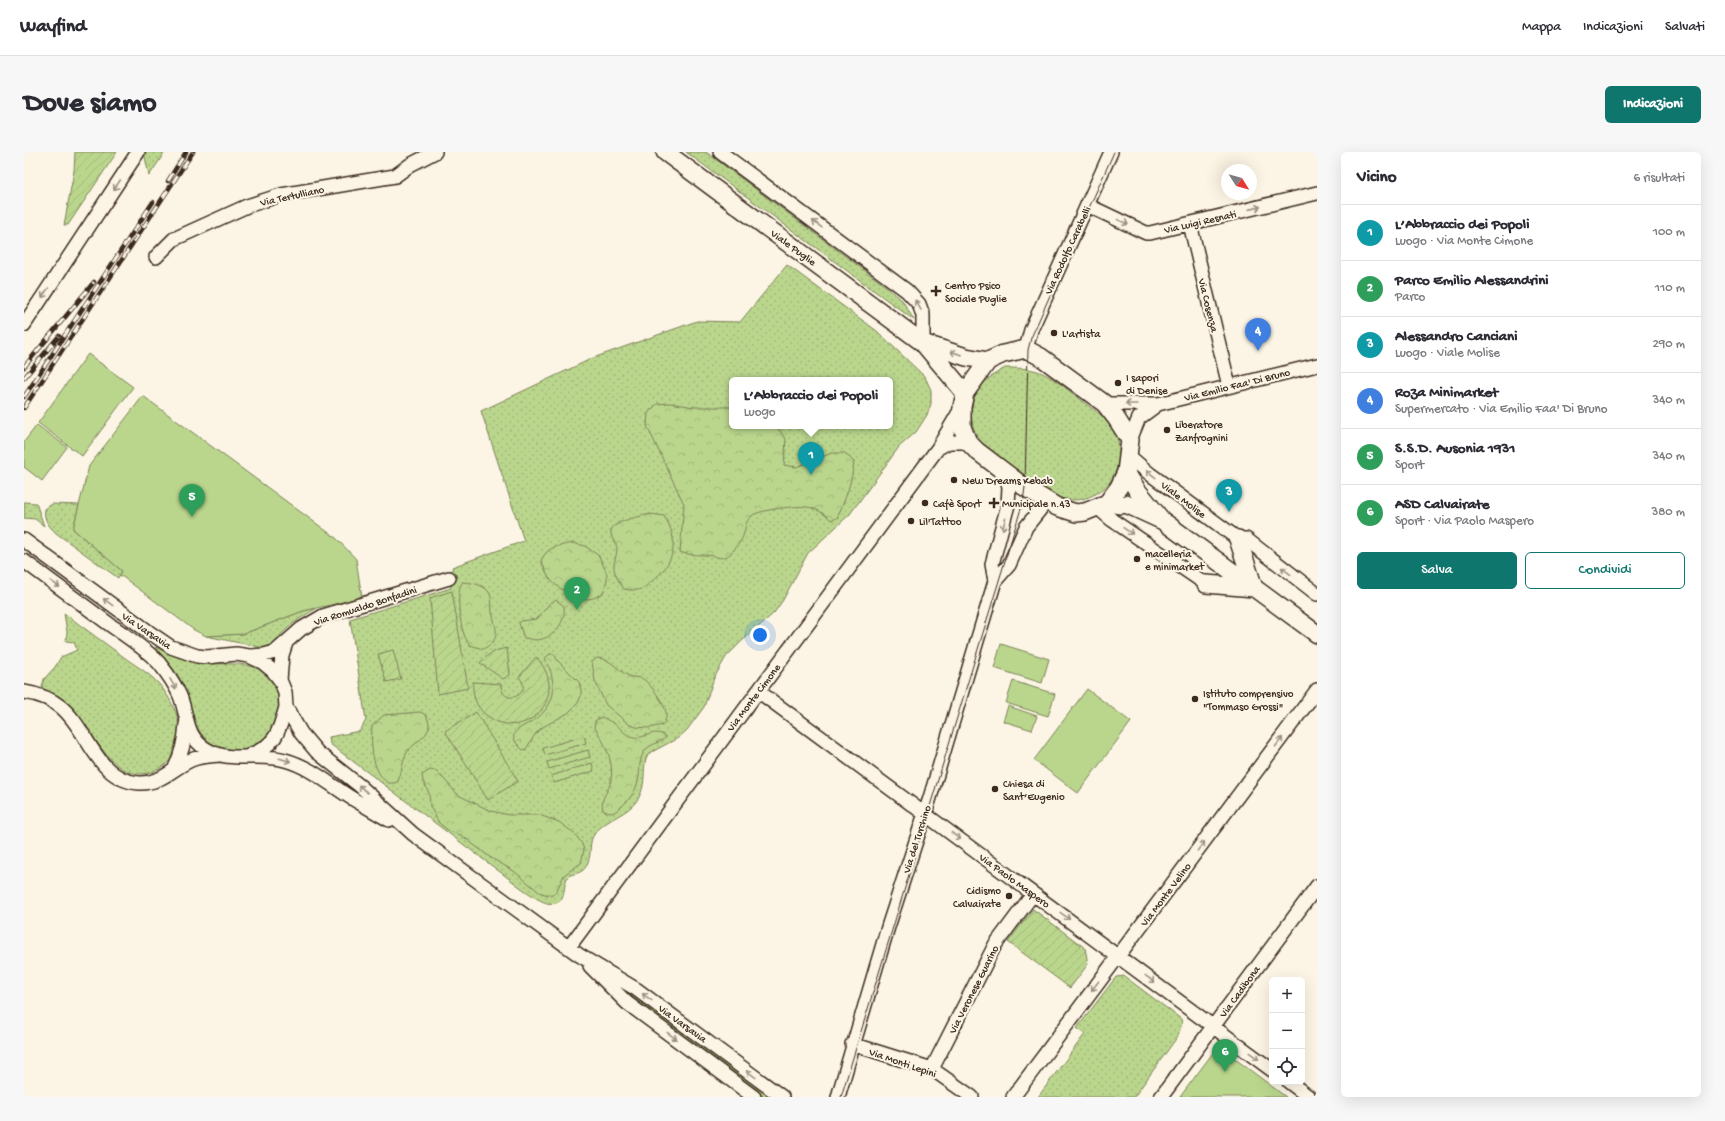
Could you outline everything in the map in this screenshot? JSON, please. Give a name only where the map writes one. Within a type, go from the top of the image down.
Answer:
[{"type":"main road","name":"Viale Puglie","points":[[665,152],[923,343],[964,400]]},
{"type":"main road","name":"Viale Puglie","points":[[923,343],[966,357],[988,361]]},
{"type":"main road","points":[[1102,505],[1119,487],[1126,472],[1129,448],[1116,418],[1105,404],[1041,357],[1026,349],[1003,354],[988,361],[964,400],[962,427],[968,442],[977,451],[1046,502],[1057,507],[1076,513],[1085,512],[1102,505],[1126,504],[1163,521],[1317,634]]},
{"type":"main road","points":[[1126,472],[1137,490],[1163,521]]},
{"type":"main road","points":[[1238,540],[1254,588]]},
{"type":"main road","points":[[1206,584],[1254,588]]},
{"type":"street","points":[[24,325],[138,152]]},
{"type":"street","name":"Via Tertulliano","points":[[156,257],[174,239],[247,206],[281,195],[396,176],[410,165],[435,152]]},
{"type":"street","points":[[720,152],[907,291],[919,304],[923,315],[923,343]]},
{"type":"street","name":"Via Rodolfo Carabelli","points":[[1026,349],[1028,336],[1111,152]]},
{"type":"street","name":"Via Luigi Resnati","points":[[1087,205],[1146,233],[1150,233],[1317,193]]},
{"type":"street","name":"Via Cosenza","points":[[1190,224],[1229,386]]},
{"type":"street","name":"Via Emilio Faa' Di Bruno","points":[[1105,404],[1158,404],[1317,365]]},
{"type":"street","name":"Via Monte Cimone","points":[[574,951],[758,691],[938,448],[964,400]]},
{"type":"street","name":"Via Emilio Faa' Di Bruno","points":[[1129,448],[1139,418],[1158,404]]},
{"type":"street","points":[[938,448],[949,442],[968,442]]},
{"type":"street","name":"Viale Molise","points":[[1129,448],[1150,474],[1238,540],[1246,539],[1317,594]]},
{"type":"street","name":"Via del Turchino","points":[[995,581],[992,564],[1008,505],[1009,487],[1005,472]]},
{"type":"street","name":"Via del Turchino","points":[[838,1097],[852,1044],[925,813],[995,581],[1009,565],[1026,527],[1046,502]]},
{"type":"street","points":[[1102,505],[1112,520],[1206,584]]},
{"type":"street","name":"Via Varsavia","points":[[24,540],[153,636],[171,646],[188,654],[207,657],[236,654],[249,656],[262,662],[274,671],[280,680],[284,692],[286,707],[301,733],[317,752],[360,786],[413,834]]},
{"type":"street","name":"Via Varsavia","points":[[24,561],[139,646],[158,662],[170,678],[180,696],[188,729],[196,740],[205,748],[218,755],[232,758],[246,756],[270,757],[297,764],[322,778],[352,798],[413,834],[574,951],[636,989],[782,1097]]},
{"type":"street","name":"Via Romualdo Bonfadini","points":[[249,656],[264,655],[275,652],[308,623],[323,616],[449,578]]},
{"type":"street","points":[[280,680],[282,655],[286,642]]},
{"type":"street","name":"Via Monte Velino","points":[[1013,1097],[1317,690]]},
{"type":"street","name":"Via Paolo Maspero","points":[[758,691],[1269,1068]]},
{"type":"street","points":[[24,692],[46,698],[60,706],[72,719],[102,763],[116,776],[131,782],[150,782],[164,777],[192,760],[205,756],[218,755]]},
{"type":"street","name":"Via Varsavia","points":[[246,756],[260,751],[279,733],[286,707]]},
{"type":"street","points":[[174,770],[182,754],[185,740],[186,718]]},
{"type":"street","name":"Via Cadibona","points":[[1162,1097],[1317,886]]},
{"type":"street","name":"Via Veronese Guarino","points":[[932,1069],[995,945],[1034,894]]},
{"type":"street","name":"Via Varsavia","points":[[574,951],[627,1003],[754,1097]]},
{"type":"street","name":"Via Monti Lepini","points":[[852,1044],[932,1069],[972,1097]]},
{"type":"street","points":[[1293,1085],[1309,1097]]},
{"type":"green space","points":[[75,152],[117,152],[68,225],[64,225],[74,171]]},
{"type":"green space","points":[[144,152],[165,152],[149,176]]},
{"type":"green space","points":[[686,152],[706,152],[888,288],[902,300],[914,320]]},
{"type":"green space","points":[[787,265],[877,331],[925,377],[931,390],[931,404],[927,415],[916,432],[899,447],[850,514],[808,553],[783,600],[774,613],[726,657],[714,678],[704,707],[687,730],[678,738],[648,754],[645,763],[643,787],[638,799],[629,809],[605,824],[595,833],[586,867],[580,872],[567,878],[562,899],[553,904],[543,902],[524,890],[330,744],[329,737],[360,731],[366,720],[350,619],[451,588],[447,572],[453,569],[452,567],[524,541],[481,411],[593,358],[697,321],[740,322]]},
{"type":"green space","points":[[88,354],[133,387],[82,456],[38,423]]},
{"type":"green space","points":[[1005,368],[1023,368],[1040,372],[1052,378],[1107,420],[1117,437],[1119,456],[1118,466],[1114,475],[1102,490],[1082,499],[1074,500],[1059,497],[1044,490],[1000,461],[982,445],[977,437],[971,416],[974,399],[977,391],[982,385],[996,373]]},
{"type":"green space","points":[[143,396],[336,538],[356,559],[362,598],[303,611],[243,634],[206,636],[194,630],[120,575],[122,571],[73,529],[89,466]]},
{"type":"green space","points":[[670,403],[694,407],[729,407],[729,429],[778,429],[786,439],[784,465],[796,467],[832,453],[845,453],[854,462],[848,491],[837,518],[831,520],[817,510],[802,507],[779,508],[763,511],[753,515],[750,518],[746,523],[742,539],[733,551],[725,557],[721,558],[710,555],[680,552],[684,504],[647,426],[648,413],[657,404]]},
{"type":"green space","points":[[37,425],[67,447],[42,481],[24,467],[24,442]]},
{"type":"green space","points":[[24,502],[36,503],[44,526],[35,519],[24,518]]},
{"type":"green space","points":[[52,504],[79,505],[73,529],[122,571],[118,578],[51,528],[46,520],[45,509]]},
{"type":"green space","points":[[651,514],[664,516],[672,534],[673,551],[666,567],[645,587],[638,590],[624,589],[614,571],[617,549],[611,531],[616,524]]},
{"type":"green space","points":[[573,543],[585,546],[599,556],[607,574],[607,580],[603,593],[594,598],[583,599],[562,589],[549,578],[541,561],[550,550],[558,546]]},
{"type":"green space","points":[[463,582],[480,585],[488,591],[491,596],[496,634],[493,642],[483,649],[470,645],[463,633],[459,591]]},
{"type":"green space","points":[[452,591],[468,688],[438,694],[430,598]]},
{"type":"green space","points":[[556,600],[564,606],[563,618],[558,629],[543,639],[537,640],[524,638],[519,623],[521,621],[537,619],[550,603]]},
{"type":"green space","points":[[317,608],[295,622],[274,642],[264,648],[206,636],[243,634],[303,611]]},
{"type":"green space","points":[[64,613],[148,674],[159,684],[167,695],[179,722],[179,745],[170,760],[155,771],[138,774],[121,768],[106,754],[68,705],[42,687],[44,679],[55,667],[61,657],[77,650],[74,642],[66,641],[67,632]]},
{"type":"green space","points":[[1001,644],[1049,659],[1042,683],[994,668]]},
{"type":"green space","points":[[155,647],[192,661],[245,665],[255,667],[264,673],[272,681],[280,703],[274,729],[269,737],[254,747],[236,750],[226,749],[210,742],[204,737],[195,723],[182,683],[170,665]]},
{"type":"green space","points":[[507,648],[510,675],[503,679],[480,663],[492,653]]},
{"type":"green space","points":[[393,650],[401,679],[386,682],[378,654]]},
{"type":"green space","points":[[550,654],[554,654],[558,661],[579,682],[581,696],[578,703],[568,713],[541,728],[526,749],[523,750],[517,744],[514,734],[520,728],[542,714],[552,698],[552,678],[545,658]]},
{"type":"green space","points":[[536,657],[546,672],[549,686],[547,700],[540,712],[529,720],[516,724],[501,723],[486,715],[475,700],[473,682],[501,684],[502,691],[506,696],[516,696],[523,689],[523,683],[519,677]]},
{"type":"green space","points":[[597,658],[607,660],[630,677],[641,678],[648,683],[660,699],[665,709],[666,719],[663,725],[649,728],[630,725],[606,705],[595,681],[592,662]]},
{"type":"green space","points":[[1013,681],[1055,694],[1048,716],[1006,703]]},
{"type":"green space","points":[[1087,689],[1131,722],[1078,793],[1034,760]]},
{"type":"green space","points":[[1008,706],[1037,716],[1032,730],[1003,721]]},
{"type":"green space","points":[[420,712],[428,719],[428,730],[406,754],[398,781],[395,783],[388,783],[378,772],[373,757],[372,726],[384,715]]},
{"type":"green space","points":[[476,712],[518,781],[488,800],[445,731]]},
{"type":"green space","points":[[602,717],[615,724],[630,736],[640,737],[657,733],[666,737],[646,749],[641,758],[638,781],[633,793],[621,807],[610,813],[603,810],[602,802],[610,784],[610,761],[602,739],[594,726],[596,720]]},
{"type":"green space","points":[[584,736],[586,743],[545,755],[543,748]]},
{"type":"green space","points":[[588,750],[590,757],[549,769],[547,762]]},
{"type":"green space","points":[[592,763],[594,771],[554,783],[551,776]]},
{"type":"green space","points":[[430,770],[437,771],[458,795],[491,811],[509,815],[539,815],[559,822],[575,834],[582,844],[584,850],[581,863],[564,875],[556,892],[551,896],[539,892],[514,871],[491,858],[461,835],[449,831],[439,823],[430,806],[429,793],[423,781],[422,775]]},
{"type":"green space","points":[[1033,909],[1085,948],[1088,964],[1070,988],[1008,942]]},
{"type":"green space","points":[[1124,976],[1181,1019],[1182,1023],[1178,1036],[1134,1097],[1038,1097],[1085,1034],[1077,1028],[1116,977]]},
{"type":"green space","points":[[618,982],[773,1097],[764,1097],[627,996]]},
{"type":"green space","points":[[1218,1046],[1286,1097],[1180,1097]]},
{"type":"tram line","points":[[841,1097],[1023,502],[1025,487],[1028,350],[1031,338],[1114,152]]},
{"type":"railway","points":[[168,181],[186,152]]},
{"type":"railway","points":[[24,408],[193,152]]},
{"type":"railway","points":[[24,397],[153,202]]},
{"type":"railway","points":[[24,367],[94,282]]},
{"type":"railway","points":[[24,378],[59,336]]},
{"type":"place","name":"Centro Psico Sociale Puglie","points":[[936,291]]},
{"type":"place","name":"L'artista","points":[[1054,333]]},
{"type":"place","name":"Roza Minimarket","points":[[1258,351]]},
{"type":"place","name":"I sapori di Denise","points":[[1118,383]]},
{"type":"place","name":"Liberatore Zanfrognini","points":[[1167,430]]},
{"type":"place","name":"L’Abbraccio dei Popoli","points":[[811,475]]},
{"type":"place","name":"New Dreams Kebab","points":[[954,480]]},
{"type":"place","name":"Cafè Sport","points":[[925,503]]},
{"type":"place","name":"Municipale n.43","points":[[994,503]]},
{"type":"place","name":"Alessandro Canciani","points":[[1229,512]]},
{"type":"place","name":"S.S.D. Ausonia 1931","points":[[192,517]]},
{"type":"place","name":"Lil'Tattoo","points":[[911,521]]},
{"type":"place","name":"macelleria e minimarket","points":[[1137,559]]},
{"type":"place","name":"Parco Emilio Alessandrini","points":[[577,610]]},
{"type":"place","name":"Istituto comprensivo \"Tommaso Grossi\"","points":[[1195,699]]},
{"type":"place","name":"Chiesa di Sant’Eugenio","points":[[995,789]]},
{"type":"place","name":"Ciclismo Calvairate","points":[[1009,896]]},
{"type":"place","name":"ASD Calvairate","points":[[1225,1072]]}]
